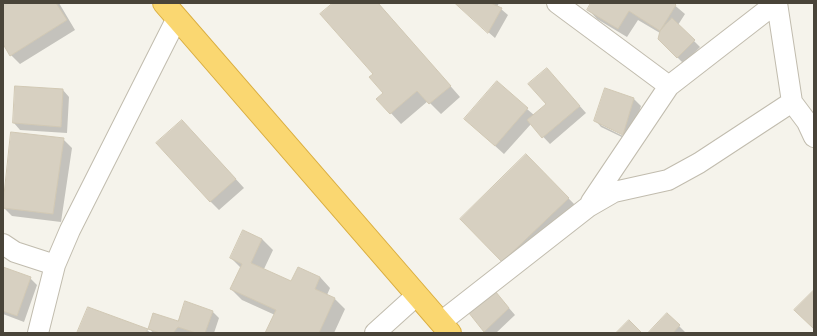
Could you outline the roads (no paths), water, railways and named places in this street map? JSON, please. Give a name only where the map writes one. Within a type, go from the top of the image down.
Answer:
[{"type":"highway","points":[[171,10],[445,328]]},
{"type":"street","points":[[557,3],[669,86]]},
{"type":"street","points":[[588,207],[669,86],[776,3],[792,102],[806,122],[814,137]]},
{"type":"street","points":[[38,333],[55,265],[171,10]]},
{"type":"street","points":[[445,328],[588,207],[614,192],[668,180],[699,163],[792,102]]},
{"type":"street","points":[[3,244],[15,252],[55,265]]},
{"type":"street","points":[[375,333],[417,295]]}]
